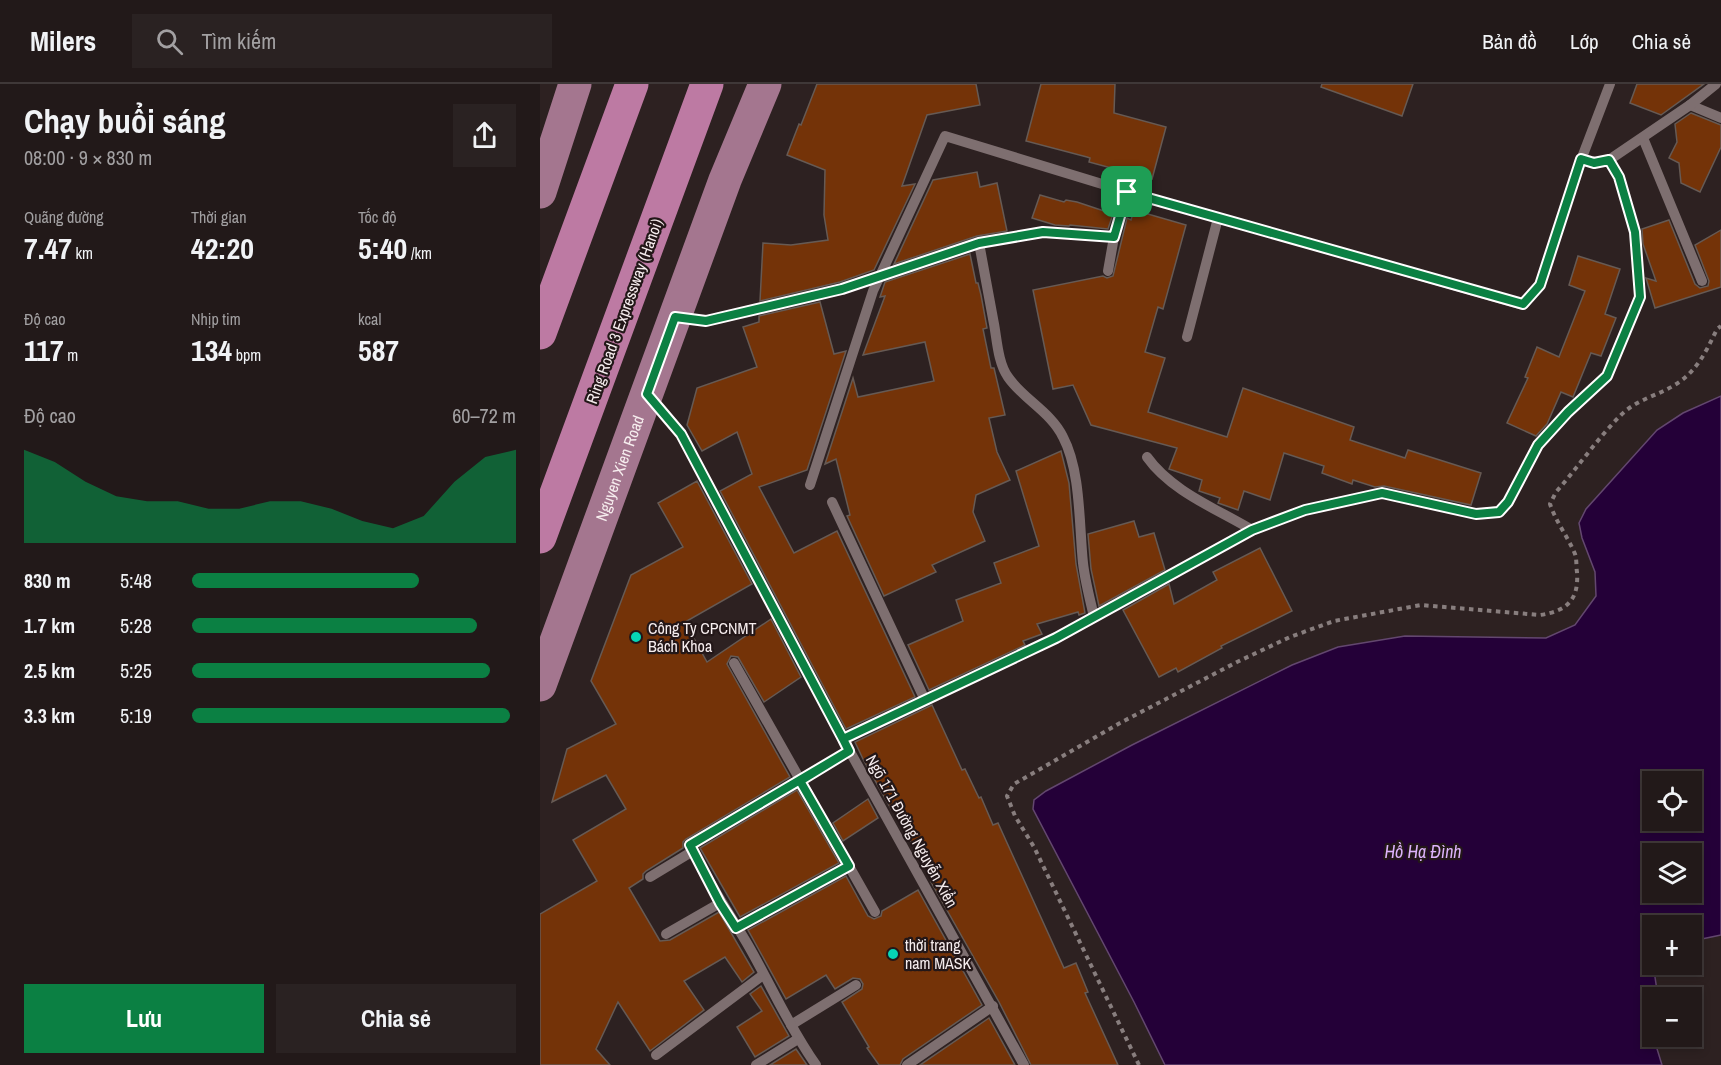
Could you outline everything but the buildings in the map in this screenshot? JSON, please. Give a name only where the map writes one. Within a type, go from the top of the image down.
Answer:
[{"type":"highway","points":[[543,312],[621,84]]},
{"type":"highway","points":[[543,312],[632,84]]},
{"type":"highway","name":"Ring Road 3 Expressway (Hanoi)","points":[[540,537],[707,84]]},
{"type":"highway","points":[[616,332],[718,84]]},
{"type":"main road","points":[[540,192],[575,84]]},
{"type":"main road","name":"Nguyen Xien Road","points":[[540,685],[725,180],[765,84]]},
{"type":"lane","points":[[810,485],[873,291],[945,136],[1127,192],[1523,304],[1540,285],[1581,159],[1610,84]]},
{"type":"lane","points":[[1581,159],[1594,163],[1609,160],[1690,105],[1716,84]]},
{"type":"lane","points":[[1690,105],[1721,118]]},
{"type":"lane","points":[[1643,138],[1702,281]]},
{"type":"lane","points":[[843,739],[1056,638],[1252,530],[1305,510],[1382,493],[1476,514],[1499,512],[1508,502],[1538,445],[1568,412],[1607,376],[1640,297],[1635,232],[1619,177],[1609,160]]},
{"type":"lane","points":[[1108,271],[1114,237],[1127,192]]},
{"type":"lane","points":[[1188,337],[1218,218]]},
{"type":"lane","points":[[675,317],[706,321],[842,289],[979,243],[1043,232],[1114,237]]},
{"type":"lane","points":[[979,243],[998,349],[1006,374],[1017,389],[1052,422],[1063,436],[1069,453],[1075,475],[1084,566],[1094,617]]},
{"type":"lane","name":"Ngõ 171 Đường Nguyễn Xiển","points":[[647,394],[681,434],[849,751],[1024,1065]]},
{"type":"lane","points":[[1147,457],[1174,486],[1252,530]]},
{"type":"lane","points":[[832,502],[925,700]]},
{"type":"lane","points":[[734,663],[875,912]]},
{"type":"lane","points":[[816,1065],[798,1039],[764,975],[720,903],[690,845],[849,751]]},
{"type":"lane","points":[[650,877],[693,851]]},
{"type":"lane","points":[[736,928],[849,866]]},
{"type":"lane","points":[[666,934],[720,903]]},
{"type":"lane","points":[[656,1055],[764,975]]},
{"type":"lane","points":[[791,1025],[856,985]]},
{"type":"lane","points":[[907,1065],[993,1006]]},
{"type":"lane","points":[[756,1065],[798,1039]]},
{"type":"path","points":[[1139,1065],[1034,847],[1015,816],[1007,796],[1014,784],[1120,723],[1237,662],[1290,637],[1334,621],[1421,605],[1540,615],[1556,613],[1574,598],[1578,586],[1576,556],[1556,521],[1550,504],[1556,492],[1622,414],[1643,399],[1673,387],[1696,368],[1717,329],[1721,326]]},
{"type":"water","name":"Hồ Hạ Đình","points":[[1721,396],[1721,935],[1702,939],[1702,915],[1642,915],[1642,975],[1655,975],[1656,987],[1642,987],[1642,1047],[1656,1047],[1662,1065],[1165,1065],[1033,809],[1034,800],[1046,791],[1132,745],[1292,665],[1338,647],[1405,636],[1546,638],[1575,625],[1596,596],[1595,572],[1582,538],[1579,523],[1586,509],[1657,430],[1683,413]]},
{"type":"place","name":"Công Ty CPCNMT Bách Khoa","points":[[636,637]]},
{"type":"place","name":"thời trang nam MASK","points":[[893,954]]},
{"type":"route","points":[[1127,192],[1114,237],[1043,232],[979,243],[842,289],[706,321],[675,317],[647,394],[681,434],[849,751],[690,845],[720,903],[736,928],[849,866],[800,781],[849,751],[843,739],[1056,638],[1252,530],[1305,510],[1382,493],[1476,514],[1499,512],[1508,502],[1538,445],[1568,412],[1607,376],[1640,297],[1635,232],[1619,177],[1609,160],[1594,163],[1581,159],[1540,285],[1523,304],[1127,192]]}]
